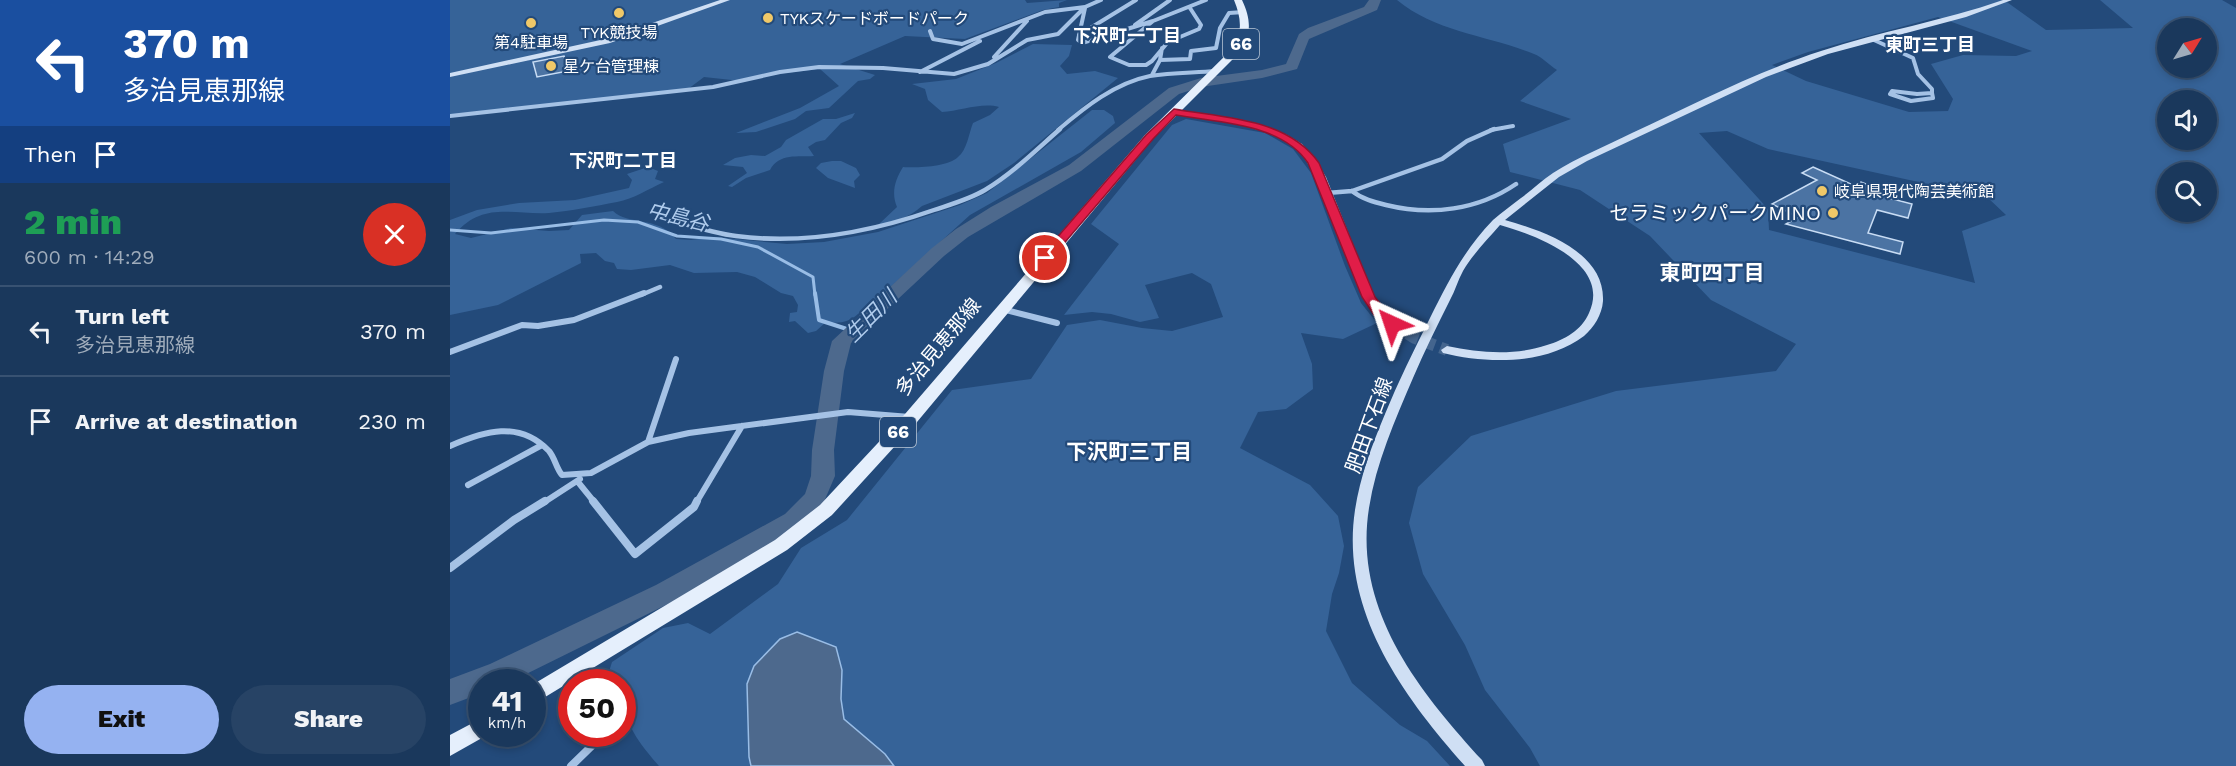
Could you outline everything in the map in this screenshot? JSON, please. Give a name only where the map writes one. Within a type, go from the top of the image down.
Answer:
[{"type":"main road","points":[[450,75],[607,41],[727,0]]},
{"type":"main road","name":"多治見恵那線","points":[[577,669],[781,545],[826,510],[911,417],[1001,308],[1149,137],[1244,41],[1246,32],[1244,12],[1238,0]]},
{"type":"main road","name":"肥田下石線","points":[[1476,766],[1412,691],[1386,646],[1372,613],[1363,580],[1360,527],[1366,490],[1404,384],[1459,269],[1476,245],[1498,221],[1556,175],[1584,159],[1774,71],[1827,52],[1957,17],[2009,0]]},
{"type":"main road","points":[[1174,112],[1258,127],[1284,137],[1307,153],[1327,193],[1369,297],[1379,312],[1392,324]]},
{"type":"main road","points":[[1447,351],[1473,356],[1508,356],[1536,352],[1571,339],[1590,323],[1596,312],[1599,301],[1597,287],[1590,272],[1581,261],[1569,250],[1550,239],[1498,221]]},
{"type":"main road","points":[[450,746],[468,735]]},
{"type":"street","points":[[930,31],[933,39],[962,44],[1055,9],[1085,7],[1101,0]]},
{"type":"street","points":[[1079,35],[1136,0]]},
{"type":"street","points":[[1129,29],[1170,0]]},
{"type":"street","points":[[1190,0],[1204,1]]},
{"type":"street","points":[[1085,7],[1078,40],[1082,43],[1153,21],[1204,1]]},
{"type":"street","points":[[450,116],[713,87],[780,72],[819,67],[883,68],[954,74],[988,64],[1027,40],[1058,34],[1085,7]]},
{"type":"street","points":[[1153,21],[1110,57],[1114,61],[1148,65],[1168,43],[1199,28],[1201,25],[1190,8]]},
{"type":"street","points":[[1160,60],[1190,58],[1191,51],[1216,48],[1220,28],[1229,13],[1244,12]]},
{"type":"street","points":[[988,64],[1030,18]]},
{"type":"street","points":[[920,72],[997,32]]},
{"type":"street","points":[[1874,40],[1913,58],[1918,74],[1933,93],[1933,98],[1911,101],[1890,94],[1892,91],[1921,96],[1933,93]]},
{"type":"street","points":[[1152,75],[1160,60],[1162,48]]},
{"type":"street","points":[[661,217],[735,236],[762,238],[829,236],[860,232],[902,222],[987,189],[1102,98],[1140,78],[1152,75],[1212,75]]},
{"type":"street","points":[[1327,193],[1352,191],[1442,159],[1467,141],[1496,128],[1513,126]]},
{"type":"street","points":[[1352,191],[1362,198],[1386,205],[1441,209],[1488,200],[1506,192],[1516,184]]},
{"type":"street","points":[[450,352],[522,326],[572,320],[660,287]]},
{"type":"street","points":[[1001,308],[1057,323]]},
{"type":"street","points":[[648,442],[676,359]]},
{"type":"street","points":[[450,568],[514,520],[580,479],[648,442],[689,433],[848,412],[911,417]]},
{"type":"street","points":[[450,446],[477,434],[499,429],[521,433],[542,445],[552,453],[558,472],[562,476],[580,479],[635,554],[694,507],[742,426]]},
{"type":"street","points":[[468,485],[542,445]]},
{"type":"street","points":[[571,766],[591,747]]},
{"type":"shaded area","points":[[450,0],[1025,0],[1027,3],[1067,0],[1059,3],[1059,7],[1043,10],[965,39],[905,36],[840,64],[875,75],[870,79],[858,81],[829,108],[806,111],[795,119],[756,132],[736,133],[800,108],[839,86],[820,69],[767,75],[741,81],[704,77],[688,89],[450,115]]},
{"type":"shaded area","points":[[1397,0],[2004,0],[2046,30],[2133,28],[2100,0],[2222,0],[2236,8],[2236,766],[1540,766],[1530,748],[1485,690],[1465,645],[1423,574],[1409,523],[1418,487],[1471,436],[1616,391],[1776,371],[1796,344],[1711,300],[1650,236],[1580,190],[1510,172],[1503,144],[1571,119],[1520,101],[1557,70],[1534,54],[1429,20]],"holes":[[[1938,17],[2032,51],[2016,56],[1963,55],[1931,64],[1953,99],[1948,111],[1909,112],[1806,81],[1772,65],[1808,52]],[[1727,131],[1768,149],[1987,197],[2006,215],[1962,231],[1975,283],[1769,230],[1768,209],[1699,133]]]},
{"type":"shaded area","points":[[1033,44],[1072,45],[1069,56],[1060,66],[1067,74],[1095,71],[1118,78],[1014,163],[987,181],[922,206],[902,219],[878,225],[897,207],[894,197],[895,187],[903,167],[932,166],[947,163],[958,157],[964,150],[973,123],[990,115],[999,107],[978,106],[942,112],[928,100],[925,89],[912,84],[956,79],[996,63]]},
{"type":"shaded area","points":[[1092,110],[1104,110],[1113,116],[1115,123],[1081,152],[970,215],[854,317],[843,322],[826,322],[816,331],[808,333],[795,321],[789,322],[790,313],[797,312],[798,305],[793,296],[781,293],[755,277],[737,272],[694,273],[670,265],[631,270],[617,269],[614,263],[605,261],[596,253],[580,254],[581,263],[498,305],[450,315],[450,220],[477,210],[519,203],[575,200],[629,188],[632,180],[627,174],[648,167],[658,171],[655,179],[664,182],[629,199],[549,213],[487,213],[476,217],[455,234],[471,238],[511,228],[569,230],[582,215],[613,211],[619,216],[660,227],[676,239],[691,240],[713,237],[787,244],[824,242],[878,232],[960,205],[987,193]]},
{"type":"shaded area","points":[[855,113],[852,118],[841,123],[825,140],[808,147],[814,156],[784,158],[770,170],[746,178],[732,187],[728,186],[747,173],[743,167],[723,165],[735,158],[751,155],[765,156],[781,147],[786,140],[823,119],[836,119]]},
{"type":"shaded area","points":[[1186,119],[1265,133],[1293,149],[1311,173],[1361,303],[1377,323],[1343,339],[1301,333],[1312,364],[1313,389],[1286,409],[1258,412],[1240,448],[1310,485],[1338,516],[1344,546],[1326,631],[1352,683],[1400,725],[1427,741],[1450,766],[894,766],[885,754],[844,719],[841,699],[842,670],[780,639],[754,666],[748,684],[751,766],[659,766],[636,735],[636,669],[610,669],[612,662],[663,628],[688,623],[710,634],[778,584],[801,548],[847,520],[952,390],[1031,379],[1067,325],[1100,320],[1172,331],[1223,317],[1211,284],[1192,273],[1145,285],[1159,318],[1140,322],[1111,314],[1092,312],[1064,315],[1119,244],[1091,224],[1172,125]]},
{"type":"shaded area","points":[[841,161],[856,168],[860,175],[854,181],[855,188],[828,178],[816,168],[821,163]]},
{"type":"shaded area","points":[[797,632],[836,647],[842,670],[841,699],[844,719],[885,754],[894,766],[751,766],[747,684],[754,666],[780,639]]},
{"type":"building","name":"星ケ台管理棟","points":[[564,56],[568,71],[537,77],[533,62]]},
{"type":"building","name":"セラミックパークMINO","points":[[1813,167],[1855,186],[1861,182],[1882,190],[1881,196],[1912,204],[1908,218],[1877,210],[1868,233],[1903,242],[1900,254],[1786,224],[1798,217],[1772,204],[1817,180],[1802,173]]},
{"type":"waterway","name":"生田川","points":[[450,692],[500,673],[665,593],[794,521],[815,498],[823,476],[823,450],[834,371],[842,341],[938,252],[962,233],[997,211],[1075,168],[1174,91],[1201,83],[1262,74],[1292,66],[1303,37],[1312,31],[1368,10],[1373,7],[1375,0]]},
{"type":"waterway","name":"中島谷","points":[[450,230],[491,233],[604,220],[638,222],[677,236],[721,239],[758,247],[813,277],[815,295]]},
{"type":"waterway","name":"中島谷","points":[[815,293],[819,320],[853,331]]},
{"type":"tunnel","points":[[1392,324],[1415,338],[1447,350]]},
{"type":"place","name":"TYK競技場","points":[[619,13]]},
{"type":"place","name":"TYKスケードボードパーク","points":[[768,18]]},
{"type":"place","name":"第4駐車場","points":[[531,23]]},
{"type":"place","name":"星ケ台管理棟","points":[[551,66]]},
{"type":"place","name":"岐阜県現代陶芸美術館","points":[[1822,191]]},
{"type":"place","name":"セラミックパークMINO","points":[[1833,213]]},
{"type":"district","name":"下沢町一丁目","points":[[1127,36]]},
{"type":"district","name":"東町三丁目","points":[[1930,45]]},
{"type":"district","name":"下沢町二丁目","points":[[623,161]]},
{"type":"district","name":"東町四丁目","points":[[1712,273]]},
{"type":"district","name":"下沢町三丁目","points":[[1129,452]]},
{"type":"route","points":[[1045,258],[1149,137],[1174,112],[1258,127],[1273,131],[1292,141],[1307,153],[1314,163],[1369,297],[1379,312],[1392,324]]}]
